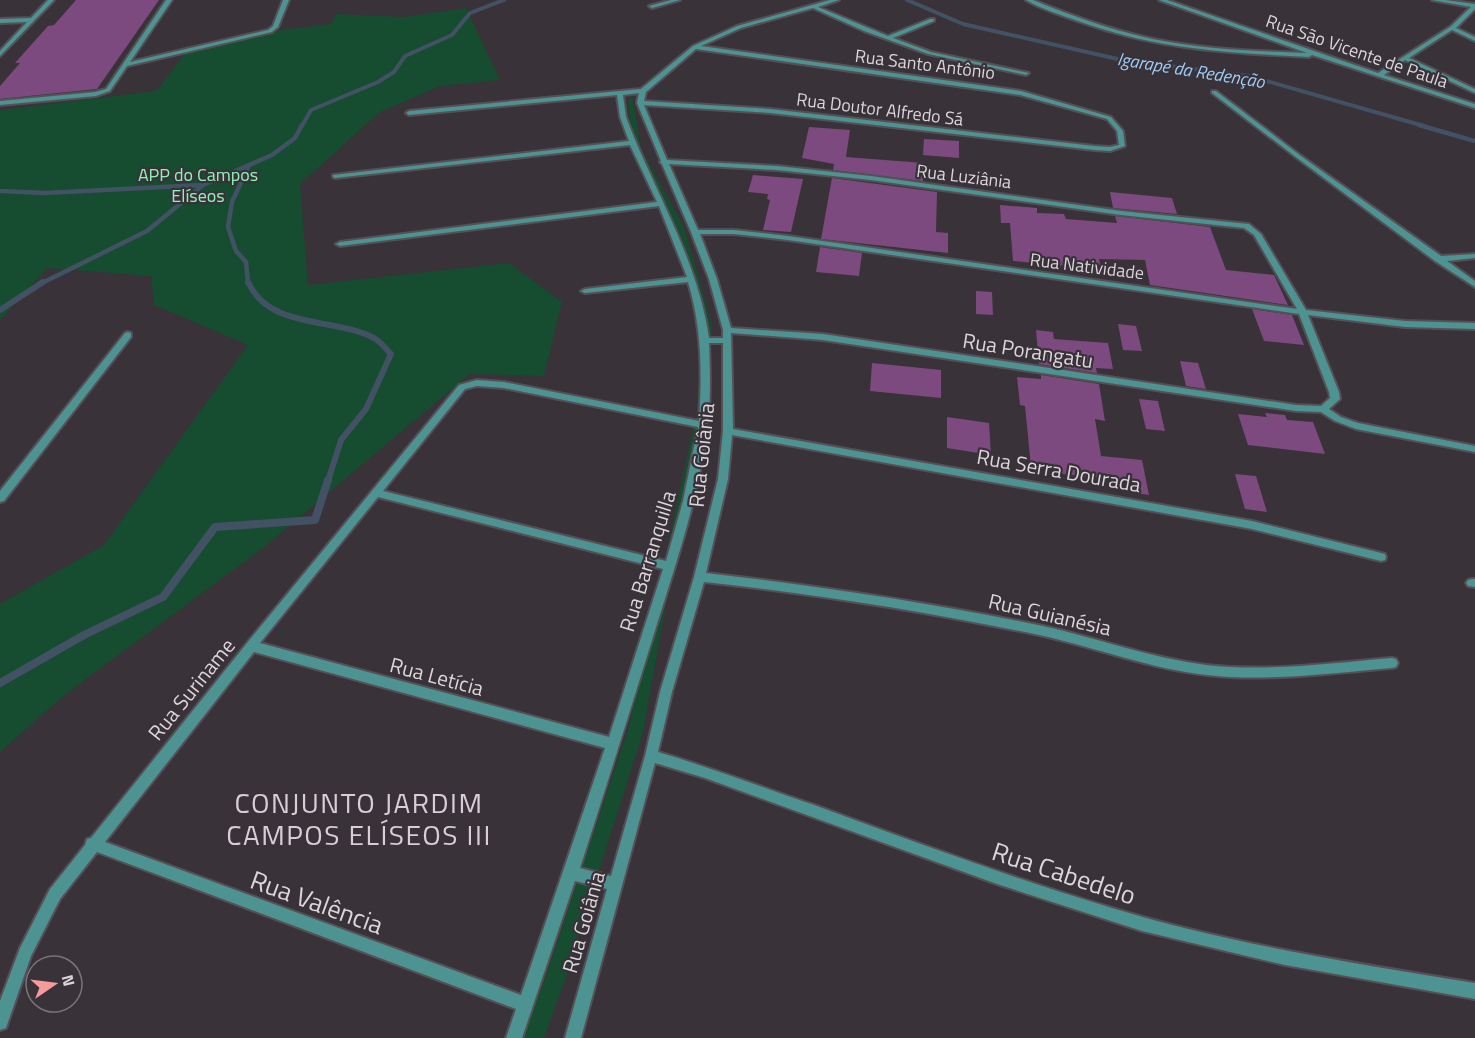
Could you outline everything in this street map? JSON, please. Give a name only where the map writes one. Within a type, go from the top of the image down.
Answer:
[{"type":"street","points":[[0,54],[51,0]]},
{"type":"street","points":[[0,103],[96,94],[108,90],[170,0]]},
{"type":"street","points":[[124,65],[270,31],[286,0]]},
{"type":"street","points":[[652,6],[677,0]]},
{"type":"street","points":[[409,113],[643,91],[695,47],[734,28],[836,0]]},
{"type":"street","points":[[1029,0],[1118,33],[1188,47],[1320,56]]},
{"type":"street","name":"Rua São Vicente de Paula","points":[[1162,0],[1320,56],[1475,106]]},
{"type":"street","points":[[1435,0],[1475,6]]},
{"type":"street","points":[[813,6],[930,53],[1026,73]]},
{"type":"street","points":[[1379,75],[1452,28],[1475,6]]},
{"type":"street","points":[[0,21],[33,20]]},
{"type":"street","points":[[888,38],[932,20]]},
{"type":"street","points":[[1452,28],[1475,39]]},
{"type":"street","points":[[1237,51],[1291,45]]},
{"type":"street","name":"Rua Santo Antônio","points":[[695,47],[965,83],[1021,93],[1106,117],[1116,123],[1120,131],[1122,146],[1115,149]]},
{"type":"street","points":[[1407,59],[1475,91]]},
{"type":"street","points":[[962,95],[965,83]]},
{"type":"street","points":[[640,103],[643,91]]},
{"type":"street","points":[[1214,92],[1475,285]]},
{"type":"street","name":"Rua Barranquilla","points":[[514,1038],[573,873],[669,566],[694,479],[702,425],[705,342],[691,279],[661,204],[633,143],[620,105],[620,93]]},
{"type":"street","name":"Rua Doutor Alfredo Sá","points":[[640,103],[770,111],[1115,149]]},
{"type":"street","name":"Rua Goiânia","points":[[573,1038],[651,756],[666,692],[700,577],[720,490],[728,432],[727,335],[713,279],[640,103]]},
{"type":"street","points":[[335,176],[633,143]]},
{"type":"street","name":"Rua Luziânia","points":[[663,162],[766,167],[872,178],[1121,213],[1239,224],[1250,228],[1257,234],[1302,311]]},
{"type":"street","points":[[340,243],[661,204]]},
{"type":"street","name":"Rua Natividade","points":[[695,232],[734,232],[777,237],[1405,324],[1475,327]]},
{"type":"street","points":[[1438,258],[1475,256]]},
{"type":"street","points":[[585,291],[691,279]]},
{"type":"street","points":[[1302,311],[1334,392],[1335,399],[1323,409],[1338,419],[1356,426],[1475,449]]},
{"type":"street","points":[[0,498],[128,335]]},
{"type":"street","name":"Rua Porangatu","points":[[705,342],[727,335],[812,336],[1296,408],[1323,409]]},
{"type":"street","name":"Rua Suriname","points":[[0,1022],[39,923],[55,894],[92,844],[250,646],[462,387],[467,384],[504,385],[702,425]]},
{"type":"street","name":"Rua Serra Dourada","points":[[728,432],[1252,525],[1381,557]]},
{"type":"street","points":[[377,493],[669,566]]},
{"type":"street","name":"Rua Guianésia","points":[[700,577],[809,588],[930,609],[1044,631],[1206,670],[1256,671],[1392,663]]},
{"type":"street","name":"Rua Letícia","points":[[250,646],[614,744]]},
{"type":"street","name":"Rua Cabedelo","points":[[651,756],[705,772],[1026,888],[1172,932],[1368,974],[1475,991]]},
{"type":"street","name":"Rua Valência","points":[[92,844],[526,1005]]},
{"type":"street","points":[[573,873],[616,884]]},
{"type":"green space","name":"APP do Campos Elíseos","points":[[466,8],[500,80],[440,86],[380,112],[300,184],[308,285],[509,263],[562,302],[544,376],[470,374],[263,548],[67,693],[0,752],[0,604],[104,545],[248,345],[154,305],[151,276],[47,268],[0,320],[0,110],[156,91],[185,54],[282,30],[331,24],[336,14],[405,17]]},
{"type":"green space","points":[[632,96],[641,148],[684,227],[712,324],[709,409],[677,543],[643,732],[564,983],[544,1038],[522,1038],[546,976],[629,726],[697,410],[703,325],[673,229],[631,140],[628,101]]},
{"type":"building","points":[[76,0],[159,0],[97,89],[0,99],[0,86],[20,63],[15,63],[48,26],[54,25]]},
{"type":"building","points":[[809,127],[850,130],[846,157],[924,163],[923,181],[833,170],[834,164],[802,158]]},
{"type":"building","points":[[924,139],[959,141],[959,158],[923,155]]},
{"type":"building","points":[[753,175],[803,179],[791,232],[763,230],[770,200],[767,199],[768,194],[748,192]]},
{"type":"building","points":[[832,178],[937,192],[936,232],[948,233],[948,253],[821,239]]},
{"type":"building","points":[[1110,192],[1172,198],[1177,214],[1113,208]]},
{"type":"building","points":[[1000,205],[1037,208],[1037,213],[1064,214],[1066,219],[1117,223],[1115,216],[1210,227],[1226,270],[1274,275],[1288,305],[1150,285],[1145,260],[1099,259],[1101,269],[1013,261],[1010,223],[1001,223]]},
{"type":"building","points":[[820,247],[862,253],[859,276],[816,272]]},
{"type":"building","points":[[976,291],[992,292],[993,315],[976,314]]},
{"type":"building","points":[[1252,309],[1292,315],[1304,345],[1264,341]]},
{"type":"building","points":[[1118,324],[1136,326],[1142,351],[1123,350]]},
{"type":"building","points":[[1036,330],[1053,332],[1054,339],[1108,343],[1113,369],[1096,368],[1097,373],[1039,364]]},
{"type":"building","points":[[1180,361],[1198,363],[1206,389],[1186,386]]},
{"type":"building","points":[[872,363],[941,370],[941,398],[870,391]]},
{"type":"building","points":[[1041,375],[1099,384],[1105,421],[1095,419],[1101,456],[1142,460],[1149,495],[1128,492],[1126,481],[1054,473],[1054,469],[1031,467],[1025,406],[1020,405],[1017,377],[1041,379]]},
{"type":"building","points":[[1139,399],[1158,401],[1165,431],[1146,429]]},
{"type":"building","points":[[1265,413],[1285,415],[1287,420],[1313,422],[1325,454],[1248,445],[1238,414],[1267,417]]},
{"type":"building","points":[[947,417],[989,423],[991,455],[947,448]]},
{"type":"building","points":[[1235,474],[1256,476],[1267,512],[1245,509]]},
{"type":"waterway","points":[[302,126],[311,110],[378,82],[394,72],[405,56],[452,35],[470,13],[504,0]]},
{"type":"waterway","name":"Igarapé da Redenção","points":[[907,0],[963,24],[1122,60],[1249,76],[1424,126]]},
{"type":"waterway","points":[[249,165],[272,155],[295,138],[302,125]]},
{"type":"waterway","name":"Igarapé da Redenção","points":[[1419,125],[1475,141]]},
{"type":"waterway","points":[[40,284],[147,231],[203,185],[249,165]]},
{"type":"waterway","points":[[248,284],[246,262],[236,251],[228,227],[232,202],[249,165]]},
{"type":"waterway","points":[[0,191],[46,193],[201,185]]},
{"type":"waterway","points":[[0,310],[43,282]]},
{"type":"waterway","points":[[248,282],[258,297],[271,308],[304,320],[341,327],[374,338],[391,354],[366,409],[341,440],[328,481]]},
{"type":"waterway","points":[[0,683],[84,635],[163,597],[215,527],[315,520],[328,480]]},
{"type":"district","name":"CONJUNTO JARDIM CAMPOS ELÍSEOS III","points":[[359,818]]}]
